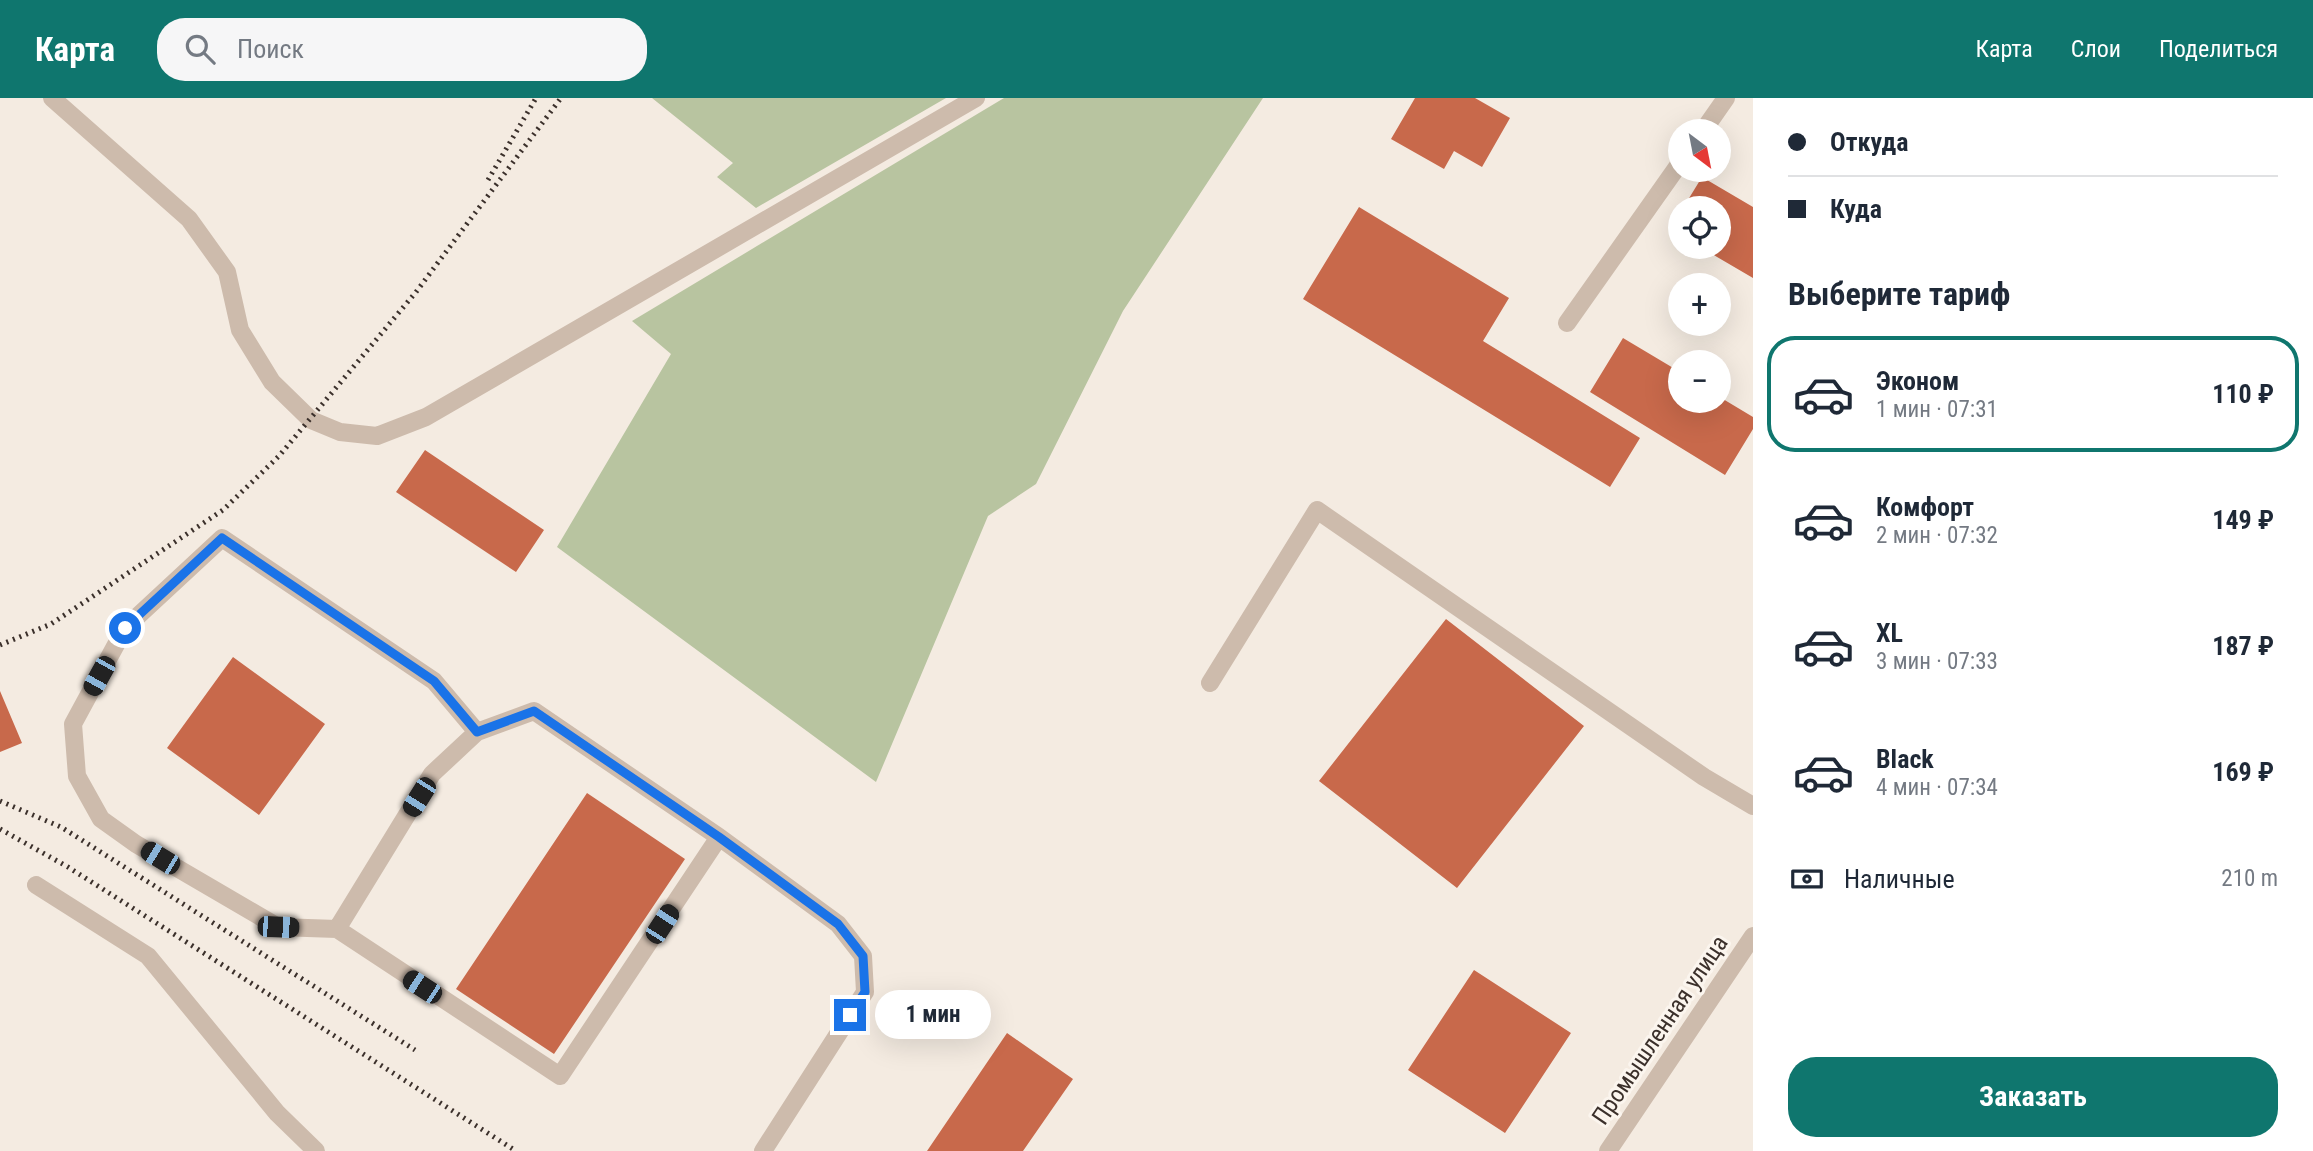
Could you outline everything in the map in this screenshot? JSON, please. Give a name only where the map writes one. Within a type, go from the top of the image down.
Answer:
[{"type":"street","points":[[52,98],[188,219],[227,272],[240,330],[272,382],[311,420],[340,432],[377,436],[426,417],[976,98]]},
{"type":"street","points":[[1711,119],[1726,98]]},
{"type":"street","points":[[1567,323],[1668,180]]},
{"type":"street","points":[[1210,683],[1317,509],[1704,777],[1753,806]]},
{"type":"street","points":[[477,732],[434,681],[222,538],[125,628],[73,724],[77,776],[101,819],[136,844],[278,927],[337,929],[561,1076],[719,837]]},
{"type":"street","points":[[337,929],[432,775],[477,732],[534,711],[719,837],[838,924],[863,956],[865,992],[763,1151]]},
{"type":"street","points":[[36,885],[148,956],[277,1113],[316,1151]]},
{"type":"street","name":"Промышленная улица","points":[[1608,1151],[1753,936]]},
{"type":"green space","points":[[652,98],[946,98],[756,208],[717,177],[733,163]]},
{"type":"green space","points":[[1004,98],[1263,98],[1123,311],[1036,484],[988,516],[876,782],[557,547],[671,354],[632,321]]},
{"type":"building","points":[[1415,98],[1475,98],[1510,118],[1482,167],[1454,151],[1444,169],[1391,139]]},
{"type":"building","points":[[1699,182],[1710,182],[1753,207],[1753,278],[1721,259],[1731,259],[1731,196],[1690,196]]},
{"type":"building","points":[[1359,207],[1509,298],[1483,341],[1640,438],[1610,487],[1303,299]]},
{"type":"building","points":[[1623,338],[1668,365],[1668,413],[1731,413],[1731,404],[1753,417],[1753,429],[1725,475],[1590,392]]},
{"type":"building","points":[[425,450],[544,530],[516,572],[396,492]]},
{"type":"building","points":[[1446,619],[1584,726],[1457,888],[1319,781]]},
{"type":"building","points":[[233,657],[325,724],[259,815],[167,748]]},
{"type":"building","points":[[0,691],[22,743],[0,752]]},
{"type":"building","points":[[587,793],[685,859],[554,1054],[456,989]]},
{"type":"building","points":[[1474,970],[1571,1033],[1505,1133],[1408,1070]]},
{"type":"building","points":[[1007,1033],[1073,1079],[1023,1151],[927,1151]]},
{"type":"railway","points":[[488,180],[536,98]]},
{"type":"railway","points":[[0,645],[51,624],[223,510],[279,456],[416,292],[561,98]]},
{"type":"railway","points":[[0,801],[61,827],[415,1050]]},
{"type":"railway","points":[[0,829],[68,867],[516,1151]]},
{"type":"route","points":[[125,628],[222,538],[434,681],[477,732],[534,711],[719,837],[838,924],[863,956],[865,992],[850,1015]]}]
